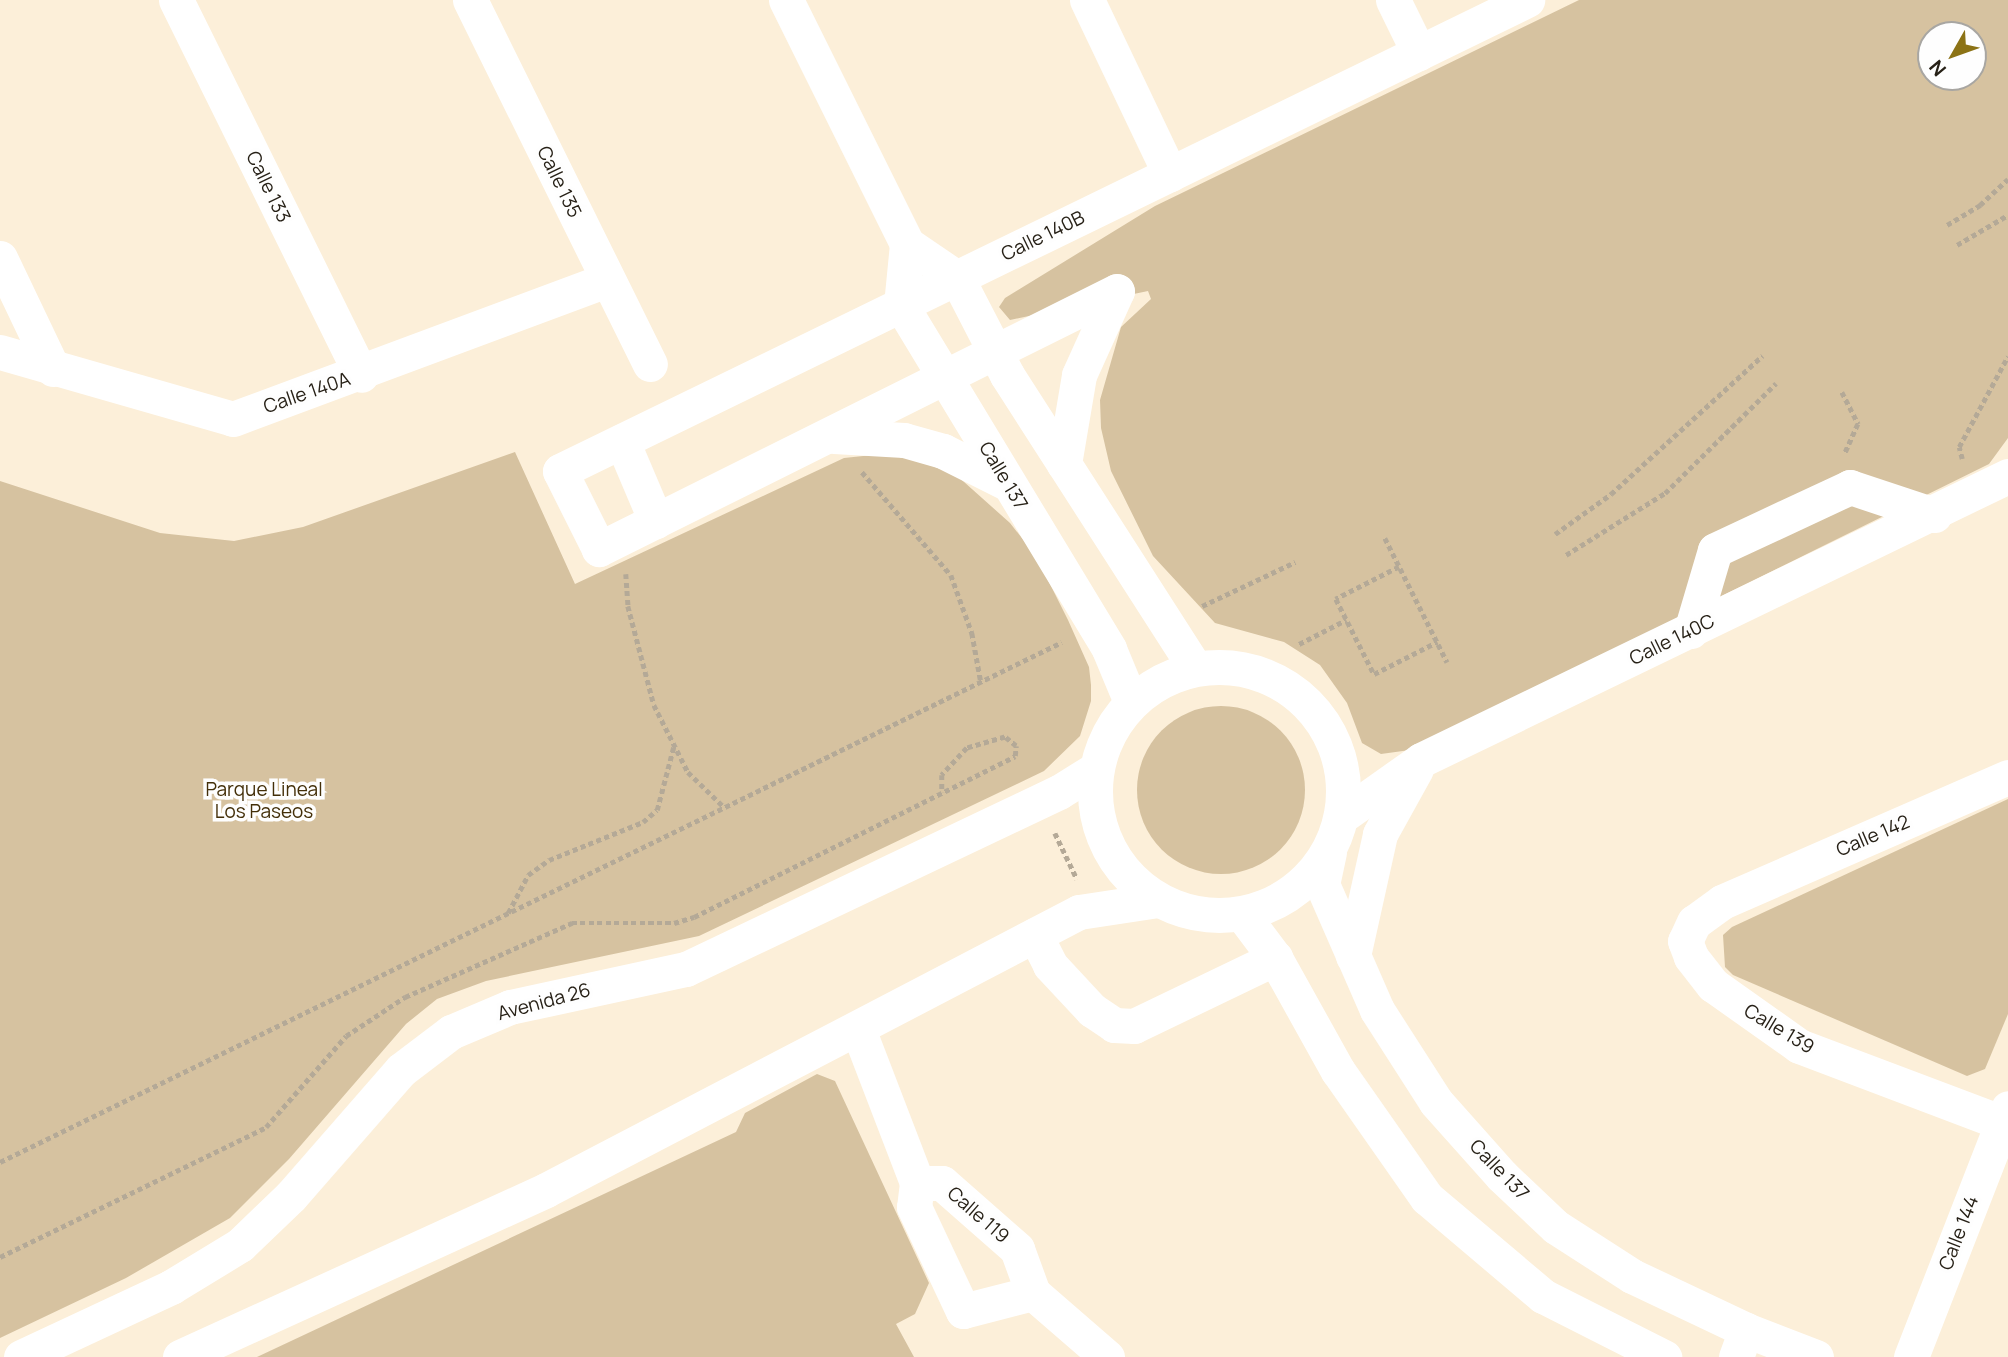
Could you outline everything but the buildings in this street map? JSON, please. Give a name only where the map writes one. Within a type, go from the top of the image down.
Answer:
[{"type":"street","name":"Calle 133","points":[[176,0],[361,375]]},
{"type":"street","name":"Calle 135","points":[[470,0],[650,364]]},
{"type":"street","points":[[786,0],[907,244],[957,278],[995,353],[1195,668]]},
{"type":"street","points":[[1087,0],[1170,174]]},
{"type":"street","points":[[1393,0],[1419,53]]},
{"type":"street","name":"Calle 140B","points":[[656,521],[598,549],[560,471],[1527,0]]},
{"type":"street","points":[[901,305],[907,244]]},
{"type":"street","points":[[0,258],[53,369]]},
{"type":"street","name":"Calle 140A","points":[[0,352],[233,419],[361,375],[607,280]]},
{"type":"street","points":[[622,441],[656,521],[1117,291],[1079,375],[1064,464]]},
{"type":"street","name":"Calle 137","points":[[901,305],[943,380],[1108,649],[1131,702]]},
{"type":"street","points":[[831,435],[904,440],[943,451],[1007,483]]},
{"type":"street","name":"Calle 140C","points":[[1342,816],[1421,760],[2007,479]]},
{"type":"street","points":[[1691,631],[1715,550],[1850,486],[1934,515]]},
{"type":"street","points":[[1230,667],[1264,675],[1294,692],[1311,708],[1336,747],[1344,782],[1342,816],[1329,852],[1307,881],[1277,902],[1242,914],[1205,915],[1158,900],[1128,876],[1106,844],[1095,807],[1096,769],[1109,732],[1131,702],[1161,680],[1195,668],[1230,667]]},
{"type":"street","points":[[1353,956],[1380,834],[1421,760]]},
{"type":"street","name":"Avenida 26","points":[[21,1357],[171,1287],[240,1245],[291,1196],[401,1069],[451,1032],[510,1007],[686,968],[1059,792],[1096,769]]},
{"type":"street","name":"Calle 142","points":[[1739,894],[2008,777]]},
{"type":"street","name":"Calle 137","points":[[1329,852],[1322,884],[1377,1010],[1436,1102],[1502,1176],[1556,1227],[1741,1344],[1816,1357]]},
{"type":"street","name":"Calle 139","points":[[1739,894],[1704,913],[1685,941],[1691,957],[1713,985],[1799,1046],[2006,1119]]},
{"type":"street","points":[[180,1357],[546,1190],[1090,907],[1158,900]]},
{"type":"street","points":[[1242,914],[1275,958],[1338,1071],[1427,1198],[1543,1296],[1664,1357]]},
{"type":"street","points":[[1035,935],[1051,965],[1092,1010],[1114,1025],[1134,1026],[1275,958]]},
{"type":"street","points":[[858,1029],[917,1184],[914,1207],[963,1311],[1034,1293]]},
{"type":"street","name":"Calle 144","points":[[1911,1357],[2006,1119]]},
{"type":"street","name":"Calle 119","points":[[917,1184],[942,1183],[1017,1249],[1034,1293],[1107,1357]]},
{"type":"path","points":[[1947,225],[1980,205],[2008,179]]},
{"type":"path","points":[[1957,245],[2008,215]]},
{"type":"path","points":[[1555,534],[1611,494],[1762,356]]},
{"type":"path","points":[[1972,497],[1959,447],[2008,356]]},
{"type":"path","points":[[1566,555],[1665,493],[1776,383]]},
{"type":"path","points":[[1842,392],[1858,424],[1844,457]]},
{"type":"path","points":[[856,466],[951,575],[972,633],[981,682]]},
{"type":"path","points":[[1385,538],[1447,662]]},
{"type":"path","points":[[1202,606],[1295,562]]},
{"type":"path","points":[[625,564],[628,606],[654,705],[688,772],[725,808]]},
{"type":"path","points":[[1399,567],[1336,599],[1346,620],[1374,674],[1437,642]]},
{"type":"path","points":[[1299,644],[1346,620]]},
{"type":"path","points":[[0,1162],[1062,642]]},
{"type":"path","points":[[1004,737],[1016,746],[1015,756],[942,792],[942,775],[967,748],[1004,737]]},
{"type":"path","points":[[507,914],[528,875],[549,860],[643,822],[657,810],[675,743]]},
{"type":"path","points":[[1052,826],[1080,884]]},
{"type":"green space","points":[[1579,0],[2008,0],[2008,438],[1989,464],[1410,750],[1381,754],[1362,743],[1347,703],[1320,665],[1284,642],[1215,623],[1153,556],[1111,471],[1101,428],[1100,400],[1121,327],[1151,299],[1148,291],[1010,320],[999,307],[1005,298],[1155,206]]},
{"type":"green space","name":"Parque Lineal Los Paseos","points":[[515,452],[575,584],[844,458],[892,453],[954,473],[1010,523],[1036,556],[1068,620],[1089,667],[1091,685],[1091,701],[1080,736],[1044,771],[699,936],[486,981],[437,999],[406,1024],[289,1159],[230,1218],[126,1278],[0,1338],[0,481],[160,533],[234,541],[303,527]]},
{"type":"green space","points":[[1221,706],[1253,712],[1280,731],[1299,758],[1305,790],[1299,822],[1280,849],[1253,868],[1221,874],[1189,868],[1162,849],[1143,822],[1137,790],[1143,758],[1162,731],[1189,712]]},
{"type":"green space","points":[[2008,799],[2008,1014],[1985,1069],[1967,1076],[1733,975],[1725,967],[1723,935],[1732,927]]},
{"type":"green space","points":[[817,1074],[835,1081],[929,1283],[915,1314],[896,1324],[914,1357],[257,1357],[736,1132],[745,1113]]}]
